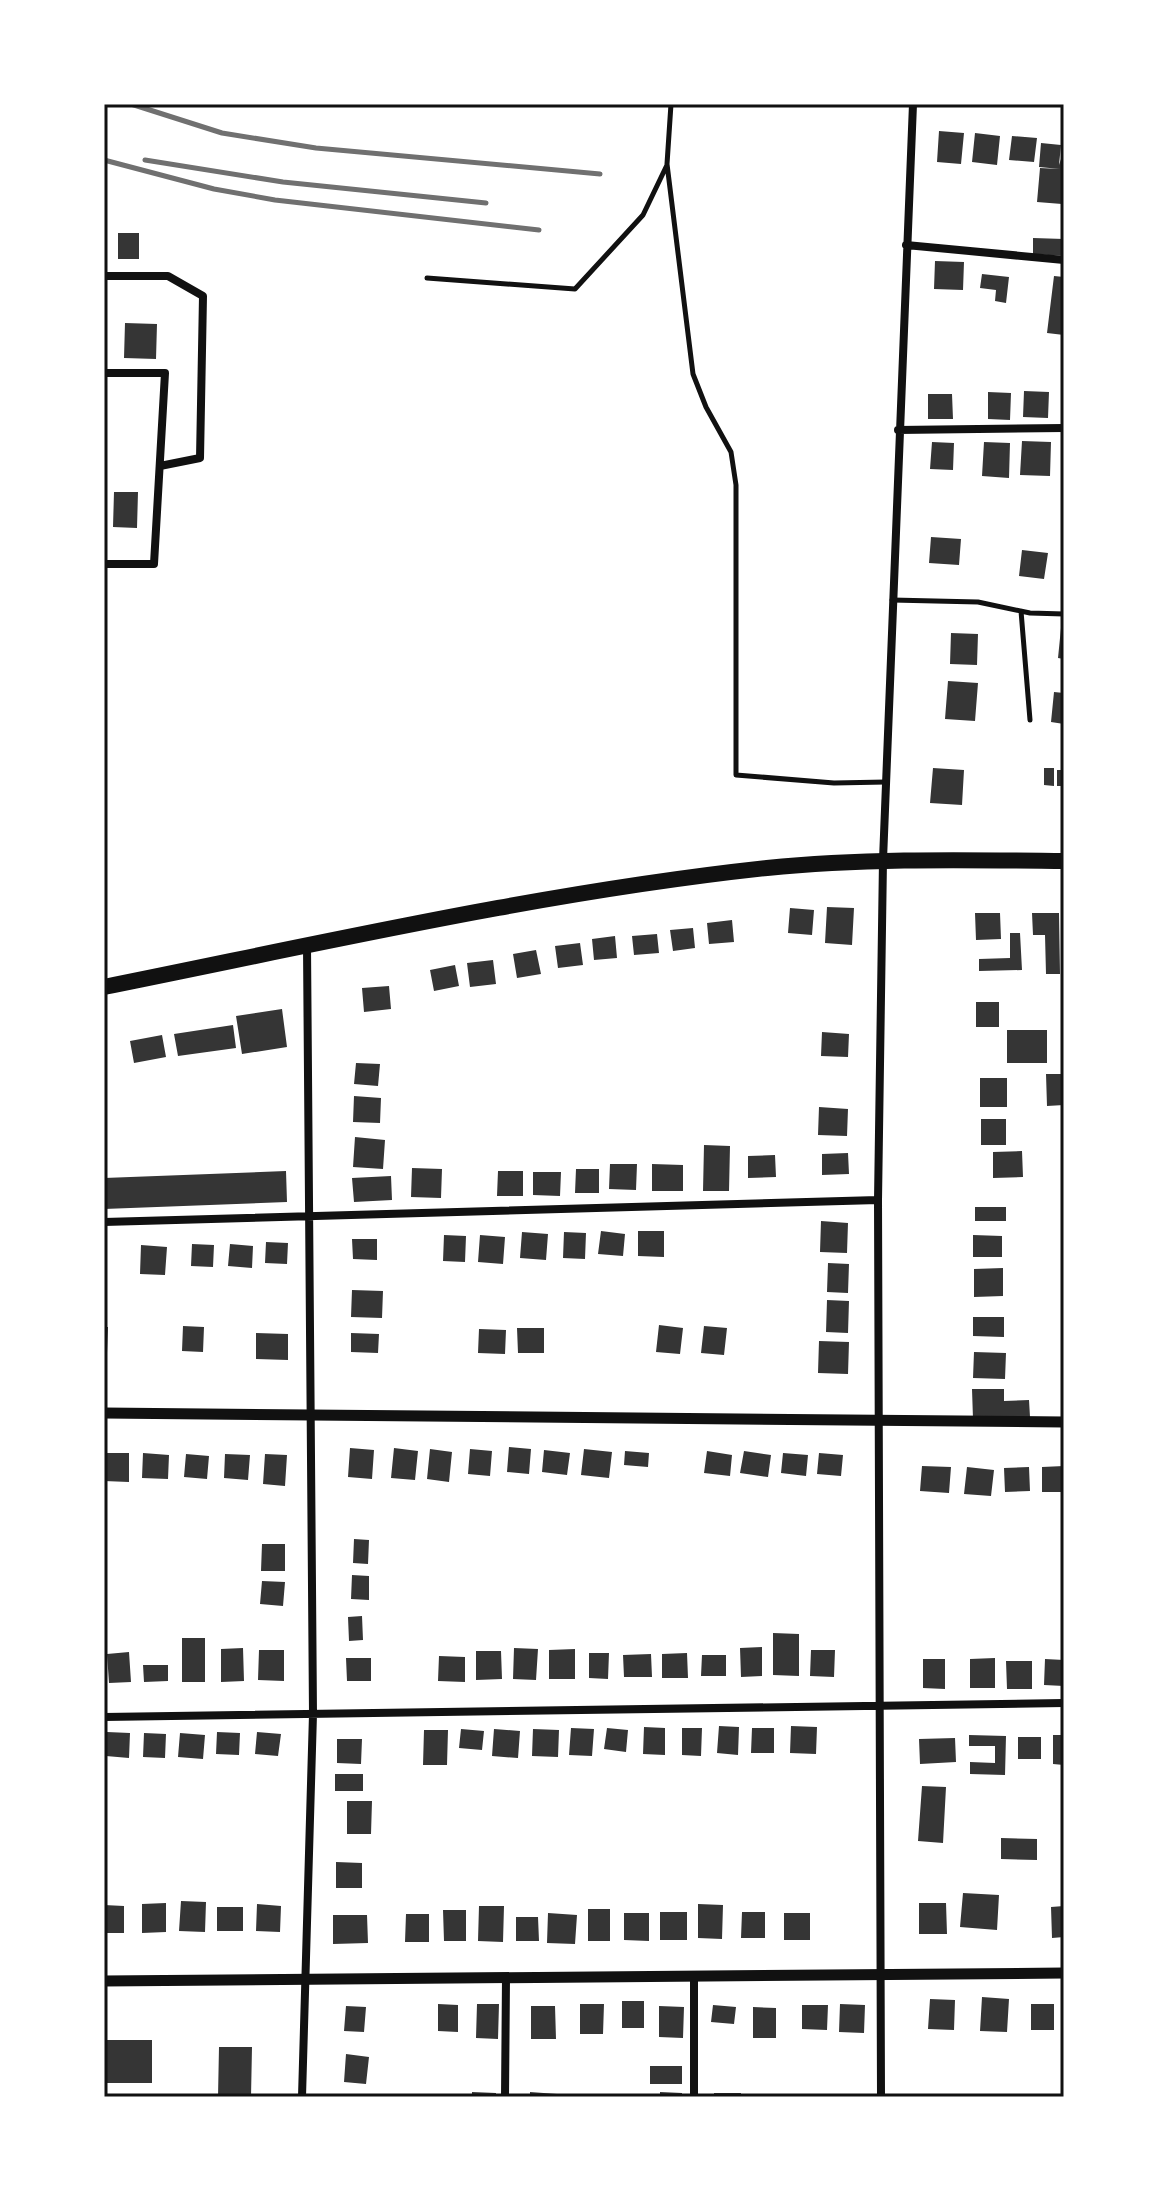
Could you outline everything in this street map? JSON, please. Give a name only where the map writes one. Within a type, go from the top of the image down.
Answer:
[{"type":"highway","points":[[104,987],[626,887],[768,868],[883,860],[1064,861]]},
{"type":"street","points":[[881,2097],[877,1422],[883,860],[913,104]]},
{"type":"street","points":[[906,245],[1064,260]]},
{"type":"street","points":[[104,276],[168,276],[203,296],[200,458],[160,466]]},
{"type":"street","points":[[104,373],[165,373],[154,564],[104,564]]},
{"type":"street","points":[[898,430],[1064,428]]},
{"type":"street","points":[[302,2097],[313,1714],[307,946]]},
{"type":"street","points":[[104,1222],[309,1213],[878,1200]]},
{"type":"street","points":[[104,1413],[1064,1422]]},
{"type":"street","points":[[104,1717],[1064,1703]]},
{"type":"street","points":[[104,1981],[1064,1973]]},
{"type":"street","points":[[694,1976],[694,2097]]},
{"type":"street","points":[[505,2097],[506,1978]]},
{"type":"lane","points":[[671,104],[667,164],[693,374],[706,407],[731,452],[736,485],[736,775],[834,783],[886,782]]},
{"type":"lane","points":[[427,278],[575,289],[643,215],[667,164]]},
{"type":"lane","points":[[892,600],[978,602],[1021,611],[1064,614]]},
{"type":"lane","points":[[1021,611],[1030,720]]},
{"type":"building","points":[[939,131],[964,133],[961,164],[937,162]]},
{"type":"building","points":[[975,133],[1000,136],[997,165],[972,162]]},
{"type":"building","points":[[1012,136],[1037,138],[1034,162],[1009,160]]},
{"type":"building","points":[[1041,143],[1061,145],[1059,165],[1064,150],[1064,210],[1062,204],[1037,202],[1040,168],[1060,169],[1039,167]]},
{"type":"building","points":[[118,233],[139,233],[139,259],[118,259]]},
{"type":"building","points":[[1033,238],[1064,239],[1064,256],[1033,254]]},
{"type":"building","points":[[935,261],[964,262],[963,290],[934,289]]},
{"type":"building","points":[[982,274],[1009,277],[1006,303],[995,301],[996,290],[980,288]]},
{"type":"building","points":[[1054,276],[1064,277],[1064,335],[1047,333]]},
{"type":"building","points":[[125,323],[157,324],[156,359],[124,358]]},
{"type":"building","points":[[1024,391],[1049,392],[1048,418],[1023,417]]},
{"type":"building","points":[[988,392],[1011,393],[1010,420],[988,419]]},
{"type":"building","points":[[928,394],[952,394],[953,419],[928,419]]},
{"type":"building","points":[[1022,441],[1051,442],[1050,476],[1020,475]]},
{"type":"building","points":[[932,442],[954,443],[953,470],[930,469]]},
{"type":"building","points":[[984,442],[1010,443],[1009,478],[982,476]]},
{"type":"building","points":[[114,492],[138,492],[137,528],[113,527]]},
{"type":"building","points":[[931,537],[961,539],[959,565],[929,563]]},
{"type":"building","points":[[1022,550],[1048,553],[1044,579],[1019,576]]},
{"type":"building","points":[[1061,628],[1064,629],[1064,659],[1058,658]]},
{"type":"building","points":[[951,633],[978,634],[977,665],[950,664]]},
{"type":"building","points":[[948,681],[978,683],[975,721],[945,719]]},
{"type":"building","points":[[1054,692],[1064,693],[1064,724],[1051,722]]},
{"type":"building","points":[[933,768],[964,770],[962,805],[930,803]]},
{"type":"building","points":[[1044,768],[1054,768],[1054,786],[1044,785]]},
{"type":"building","points":[[1057,770],[1064,770],[1064,786],[1057,786]]},
{"type":"building","points":[[827,907],[854,908],[852,945],[825,943]]},
{"type":"building","points":[[790,908],[814,910],[812,935],[788,933]]},
{"type":"building","points":[[975,913],[1000,913],[1001,939],[976,940]]},
{"type":"building","points":[[1032,913],[1059,913],[1060,974],[1046,974],[1045,935],[1033,935]]},
{"type":"building","points":[[732,920],[734,942],[709,944],[707,923]]},
{"type":"building","points":[[693,928],[695,948],[673,951],[670,930]]},
{"type":"building","points":[[1010,933],[1020,933],[1022,970],[979,971],[979,959],[1010,958]]},
{"type":"building","points":[[657,934],[659,953],[634,955],[632,936]]},
{"type":"building","points":[[615,936],[617,958],[594,960],[592,939]]},
{"type":"building","points":[[580,943],[583,965],[558,968],[555,946]]},
{"type":"building","points":[[536,950],[541,974],[517,978],[513,954]]},
{"type":"building","points":[[493,960],[496,984],[470,987],[467,963]]},
{"type":"building","points":[[455,965],[459,986],[434,991],[430,970]]},
{"type":"building","points":[[389,986],[391,1009],[364,1012],[362,988]]},
{"type":"building","points":[[976,1002],[999,1002],[999,1027],[976,1027]]},
{"type":"building","points":[[282,1009],[287,1047],[242,1054],[236,1016]]},
{"type":"building","points":[[233,1025],[236,1048],[178,1056],[174,1034]]},
{"type":"building","points":[[1007,1030],[1047,1030],[1047,1063],[1007,1063]]},
{"type":"building","points":[[822,1032],[849,1034],[848,1057],[821,1056]]},
{"type":"building","points":[[162,1035],[166,1057],[134,1063],[130,1041]]},
{"type":"building","points":[[356,1063],[380,1064],[378,1086],[354,1084]]},
{"type":"building","points":[[1046,1074],[1064,1074],[1064,1105],[1047,1106]]},
{"type":"building","points":[[980,1078],[1007,1078],[1007,1107],[980,1107]]},
{"type":"building","points":[[354,1096],[381,1098],[380,1123],[353,1122]]},
{"type":"building","points":[[819,1107],[848,1109],[847,1136],[818,1135]]},
{"type":"building","points":[[981,1119],[1006,1119],[1006,1145],[981,1145]]},
{"type":"building","points":[[355,1137],[385,1140],[383,1169],[353,1167]]},
{"type":"building","points":[[704,1145],[730,1146],[729,1191],[703,1191]]},
{"type":"building","points":[[1022,1151],[1023,1177],[993,1178],[993,1152]]},
{"type":"building","points":[[848,1153],[849,1174],[822,1175],[822,1154]]},
{"type":"building","points":[[775,1155],[776,1177],[748,1178],[748,1156]]},
{"type":"building","points":[[610,1164],[637,1164],[636,1190],[609,1189]]},
{"type":"building","points":[[652,1164],[683,1165],[683,1191],[652,1191]]},
{"type":"building","points":[[412,1168],[442,1169],[441,1198],[411,1197]]},
{"type":"building","points":[[576,1169],[599,1169],[599,1193],[575,1193]]},
{"type":"building","points":[[286,1171],[287,1202],[104,1209],[104,1178]]},
{"type":"building","points":[[498,1171],[523,1171],[523,1196],[497,1196]]},
{"type":"building","points":[[533,1172],[561,1172],[560,1196],[533,1195]]},
{"type":"building","points":[[391,1176],[392,1200],[354,1202],[352,1178]]},
{"type":"building","points":[[975,1207],[1006,1207],[1006,1221],[975,1221]]},
{"type":"building","points":[[821,1221],[848,1223],[847,1253],[820,1252]]},
{"type":"building","points":[[601,1231],[625,1234],[623,1256],[598,1254]]},
{"type":"building","points":[[638,1231],[664,1231],[664,1257],[638,1256]]},
{"type":"building","points":[[522,1232],[548,1234],[546,1260],[520,1258]]},
{"type":"building","points":[[564,1232],[586,1233],[585,1259],[563,1258]]},
{"type":"building","points":[[444,1235],[466,1236],[465,1262],[443,1261]]},
{"type":"building","points":[[480,1235],[505,1237],[503,1264],[478,1262]]},
{"type":"building","points":[[973,1235],[1002,1236],[1002,1257],[973,1257]]},
{"type":"building","points":[[352,1239],[377,1239],[377,1260],[353,1259]]},
{"type":"building","points":[[266,1242],[288,1243],[287,1264],[265,1263]]},
{"type":"building","points":[[192,1244],[214,1245],[213,1267],[191,1266]]},
{"type":"building","points":[[230,1244],[253,1246],[252,1268],[228,1266]]},
{"type":"building","points":[[141,1245],[167,1247],[165,1275],[140,1274]]},
{"type":"building","points":[[828,1263],[849,1264],[848,1293],[827,1292]]},
{"type":"building","points":[[1003,1268],[1003,1296],[974,1297],[974,1269]]},
{"type":"building","points":[[352,1290],[383,1291],[382,1318],[351,1317]]},
{"type":"building","points":[[827,1300],[849,1301],[848,1333],[826,1332]]},
{"type":"building","points":[[973,1317],[1004,1317],[1004,1337],[973,1336]]},
{"type":"building","points":[[659,1325],[683,1328],[680,1354],[656,1352]]},
{"type":"building","points":[[183,1326],[204,1327],[203,1352],[182,1351]]},
{"type":"building","points":[[704,1326],[727,1328],[724,1355],[701,1353]]},
{"type":"building","points":[[104,1327],[108,1327],[107,1353],[104,1352]]},
{"type":"building","points":[[517,1328],[544,1328],[544,1353],[518,1353]]},
{"type":"building","points":[[479,1329],[506,1330],[505,1354],[478,1353]]},
{"type":"building","points":[[256,1333],[288,1334],[288,1360],[256,1359]]},
{"type":"building","points":[[351,1333],[379,1334],[378,1353],[351,1352]]},
{"type":"building","points":[[819,1341],[849,1342],[848,1374],[818,1373]]},
{"type":"building","points":[[974,1352],[1006,1353],[1005,1379],[973,1378]]},
{"type":"building","points":[[972,1389],[1004,1389],[1004,1401],[1029,1400],[1030,1417],[973,1419]]},
{"type":"building","points":[[509,1447],[531,1449],[529,1474],[507,1472]]},
{"type":"building","points":[[350,1448],[374,1450],[372,1479],[348,1477]]},
{"type":"building","points":[[394,1448],[418,1451],[415,1480],[391,1478]]},
{"type":"building","points":[[430,1449],[452,1452],[449,1482],[427,1479]]},
{"type":"building","points":[[470,1449],[492,1451],[490,1476],[468,1474]]},
{"type":"building","points":[[584,1449],[612,1452],[609,1478],[581,1475]]},
{"type":"building","points":[[544,1450],[570,1453],[567,1475],[542,1472]]},
{"type":"building","points":[[625,1451],[649,1453],[648,1467],[624,1465]]},
{"type":"building","points":[[707,1451],[732,1455],[730,1476],[704,1473]]},
{"type":"building","points":[[744,1451],[771,1455],[768,1477],[740,1473]]},
{"type":"building","points":[[104,1453],[129,1453],[129,1482],[104,1481]]},
{"type":"building","points":[[143,1453],[169,1455],[168,1479],[142,1478]]},
{"type":"building","points":[[783,1453],[808,1455],[806,1476],[781,1473]]},
{"type":"building","points":[[819,1453],[843,1455],[841,1476],[817,1474]]},
{"type":"building","points":[[186,1454],[209,1456],[207,1479],[184,1477]]},
{"type":"building","points":[[225,1454],[250,1455],[248,1480],[224,1478]]},
{"type":"building","points":[[265,1454],[287,1455],[285,1486],[263,1484]]},
{"type":"building","points":[[922,1466],[951,1467],[949,1493],[920,1491]]},
{"type":"building","points":[[1064,1466],[1064,1492],[1042,1492],[1042,1467]]},
{"type":"building","points":[[967,1467],[994,1470],[991,1496],[964,1494]]},
{"type":"building","points":[[1029,1467],[1030,1491],[1005,1492],[1004,1468]]},
{"type":"building","points":[[354,1539],[369,1540],[368,1564],[353,1563]]},
{"type":"building","points":[[262,1544],[285,1544],[285,1571],[261,1571]]},
{"type":"building","points":[[352,1575],[369,1576],[369,1600],[351,1599]]},
{"type":"building","points":[[262,1581],[285,1582],[283,1606],[260,1604]]},
{"type":"building","points":[[362,1616],[363,1640],[349,1641],[348,1617]]},
{"type":"building","points":[[773,1633],[799,1634],[799,1676],[773,1675]]},
{"type":"building","points":[[182,1638],[205,1638],[205,1682],[182,1682]]},
{"type":"building","points":[[762,1647],[762,1676],[741,1677],[740,1648]]},
{"type":"building","points":[[243,1648],[244,1681],[221,1682],[221,1649]]},
{"type":"building","points":[[514,1648],[538,1649],[536,1680],[513,1679]]},
{"type":"building","points":[[575,1649],[575,1679],[549,1679],[549,1650]]},
{"type":"building","points":[[259,1650],[284,1650],[284,1681],[258,1680]]},
{"type":"building","points":[[811,1650],[835,1650],[834,1677],[810,1676]]},
{"type":"building","points":[[476,1651],[501,1651],[502,1679],[476,1680]]},
{"type":"building","points":[[129,1652],[131,1682],[109,1683],[107,1654]]},
{"type":"building","points":[[589,1653],[609,1653],[608,1679],[589,1678]]},
{"type":"building","points":[[687,1653],[688,1678],[662,1678],[662,1654]]},
{"type":"building","points":[[651,1654],[652,1677],[624,1677],[623,1655]]},
{"type":"building","points":[[702,1655],[726,1655],[726,1676],[701,1676]]},
{"type":"building","points":[[439,1656],[465,1657],[465,1682],[438,1681]]},
{"type":"building","points":[[346,1658],[371,1658],[371,1681],[347,1681]]},
{"type":"building","points":[[995,1658],[995,1688],[970,1688],[970,1659]]},
{"type":"building","points":[[923,1659],[945,1659],[945,1689],[923,1688]]},
{"type":"building","points":[[1045,1659],[1064,1660],[1064,1686],[1044,1685]]},
{"type":"building","points":[[1006,1661],[1032,1661],[1032,1689],[1007,1689]]},
{"type":"building","points":[[143,1665],[168,1665],[168,1681],[144,1682]]},
{"type":"building","points":[[719,1726],[739,1727],[738,1755],[717,1753]]},
{"type":"building","points":[[791,1726],[817,1727],[816,1754],[790,1753]]},
{"type":"building","points":[[644,1727],[665,1728],[665,1755],[643,1754]]},
{"type":"building","points":[[571,1728],[594,1729],[592,1756],[569,1755]]},
{"type":"building","points":[[607,1728],[628,1730],[626,1752],[604,1749]]},
{"type":"building","points":[[682,1728],[702,1728],[701,1756],[682,1755]]},
{"type":"building","points":[[752,1728],[774,1728],[774,1753],[751,1753]]},
{"type":"building","points":[[461,1729],[484,1731],[482,1750],[459,1748]]},
{"type":"building","points":[[494,1729],[520,1731],[518,1758],[492,1756]]},
{"type":"building","points":[[533,1729],[559,1730],[558,1757],[532,1756]]},
{"type":"building","points":[[424,1730],[448,1730],[447,1765],[423,1765]]},
{"type":"building","points":[[107,1732],[130,1733],[129,1758],[106,1756]]},
{"type":"building","points":[[217,1732],[240,1733],[239,1755],[216,1754]]},
{"type":"building","points":[[257,1732],[281,1734],[278,1756],[255,1754]]},
{"type":"building","points":[[144,1733],[166,1734],[165,1758],[143,1757]]},
{"type":"building","points":[[180,1733],[205,1735],[203,1759],[178,1757]]},
{"type":"building","points":[[969,1735],[1006,1736],[1005,1775],[970,1774],[970,1762],[995,1763],[995,1746],[969,1746]]},
{"type":"building","points":[[1053,1735],[1064,1735],[1064,1765],[1053,1764]]},
{"type":"building","points":[[1018,1737],[1041,1737],[1041,1759],[1018,1759]]},
{"type":"building","points":[[955,1738],[956,1762],[920,1764],[919,1739]]},
{"type":"building","points":[[337,1739],[362,1739],[361,1764],[337,1763]]},
{"type":"building","points":[[335,1774],[363,1774],[363,1791],[335,1791]]},
{"type":"building","points":[[922,1786],[946,1787],[943,1843],[918,1841]]},
{"type":"building","points":[[347,1801],[372,1801],[371,1834],[347,1834]]},
{"type":"building","points":[[1001,1838],[1037,1839],[1037,1860],[1001,1859]]},
{"type":"building","points":[[336,1862],[362,1863],[362,1888],[336,1888]]},
{"type":"building","points":[[963,1893],[999,1895],[997,1930],[960,1927]]},
{"type":"building","points":[[181,1901],[206,1902],[205,1932],[179,1931]]},
{"type":"building","points":[[166,1903],[166,1932],[142,1933],[142,1904]]},
{"type":"building","points":[[919,1903],[946,1903],[947,1934],[919,1934]]},
{"type":"building","points":[[257,1904],[281,1906],[280,1932],[256,1931]]},
{"type":"building","points":[[698,1904],[723,1905],[722,1939],[698,1938]]},
{"type":"building","points":[[104,1905],[124,1906],[124,1933],[104,1933]]},
{"type":"building","points":[[479,1906],[504,1906],[503,1942],[478,1941]]},
{"type":"building","points":[[1064,1906],[1064,1937],[1052,1938],[1051,1907]]},
{"type":"building","points":[[217,1907],[243,1907],[243,1931],[217,1931]]},
{"type":"building","points":[[588,1909],[610,1909],[610,1941],[588,1941]]},
{"type":"building","points":[[443,1910],[466,1910],[466,1941],[444,1941]]},
{"type":"building","points":[[660,1912],[687,1912],[687,1940],[660,1940]]},
{"type":"building","points":[[742,1912],[765,1912],[765,1938],[741,1938]]},
{"type":"building","points":[[548,1913],[577,1915],[575,1944],[547,1943]]},
{"type":"building","points":[[624,1913],[649,1913],[649,1941],[624,1940]]},
{"type":"building","points":[[784,1913],[810,1913],[810,1940],[784,1940]]},
{"type":"building","points":[[406,1914],[429,1914],[429,1942],[405,1942]]},
{"type":"building","points":[[333,1915],[367,1915],[368,1943],[333,1944]]},
{"type":"building","points":[[516,1917],[538,1917],[539,1941],[516,1941]]},
{"type":"building","points":[[982,1997],[1009,1999],[1007,2032],[980,2031]]},
{"type":"building","points":[[930,1999],[955,2000],[954,2030],[928,2029]]},
{"type":"building","points":[[622,2001],[644,2001],[644,2028],[622,2028]]},
{"type":"building","points":[[438,2004],[458,2005],[458,2032],[438,2031]]},
{"type":"building","points":[[477,2004],[499,2004],[498,2039],[476,2038]]},
{"type":"building","points":[[580,2004],[604,2004],[603,2034],[580,2034]]},
{"type":"building","points":[[840,2004],[865,2005],[864,2033],[839,2032]]},
{"type":"building","points":[[1031,2004],[1054,2004],[1054,2030],[1031,2030]]},
{"type":"building","points":[[713,2005],[736,2007],[734,2024],[711,2022]]},
{"type":"building","points":[[802,2005],[828,2005],[827,2030],[802,2029]]},
{"type":"building","points":[[346,2006],[366,2007],[364,2032],[344,2031]]},
{"type":"building","points":[[531,2006],[555,2006],[556,2039],[531,2039]]},
{"type":"building","points":[[659,2006],[684,2007],[683,2038],[659,2037]]},
{"type":"building","points":[[753,2007],[776,2008],[776,2038],[753,2038]]},
{"type":"building","points":[[104,2040],[152,2040],[152,2083],[104,2083]]},
{"type":"building","points":[[219,2047],[252,2047],[251,2097],[218,2097]]},
{"type":"building","points":[[346,2054],[369,2057],[366,2084],[344,2082]]},
{"type":"building","points":[[650,2066],[682,2066],[682,2084],[650,2084]]},
{"type":"building","points":[[472,2092],[496,2093],[496,2097],[472,2097]]},
{"type":"building","points":[[530,2092],[557,2094],[557,2097],[530,2097]]},
{"type":"building","points":[[660,2092],[682,2093],[682,2097],[660,2097]]},
{"type":"building","points":[[714,2093],[741,2093],[741,2097],[714,2097]]},
{"type":"building","points":[[832,2094],[866,2094],[866,2097],[832,2097]]},
{"type":"railway","points":[[131,104],[222,133],[316,148],[600,174]]},
{"type":"railway","points":[[104,160],[214,189],[275,200],[539,230]]},
{"type":"railway","points":[[145,160],[283,182],[486,203]]}]
